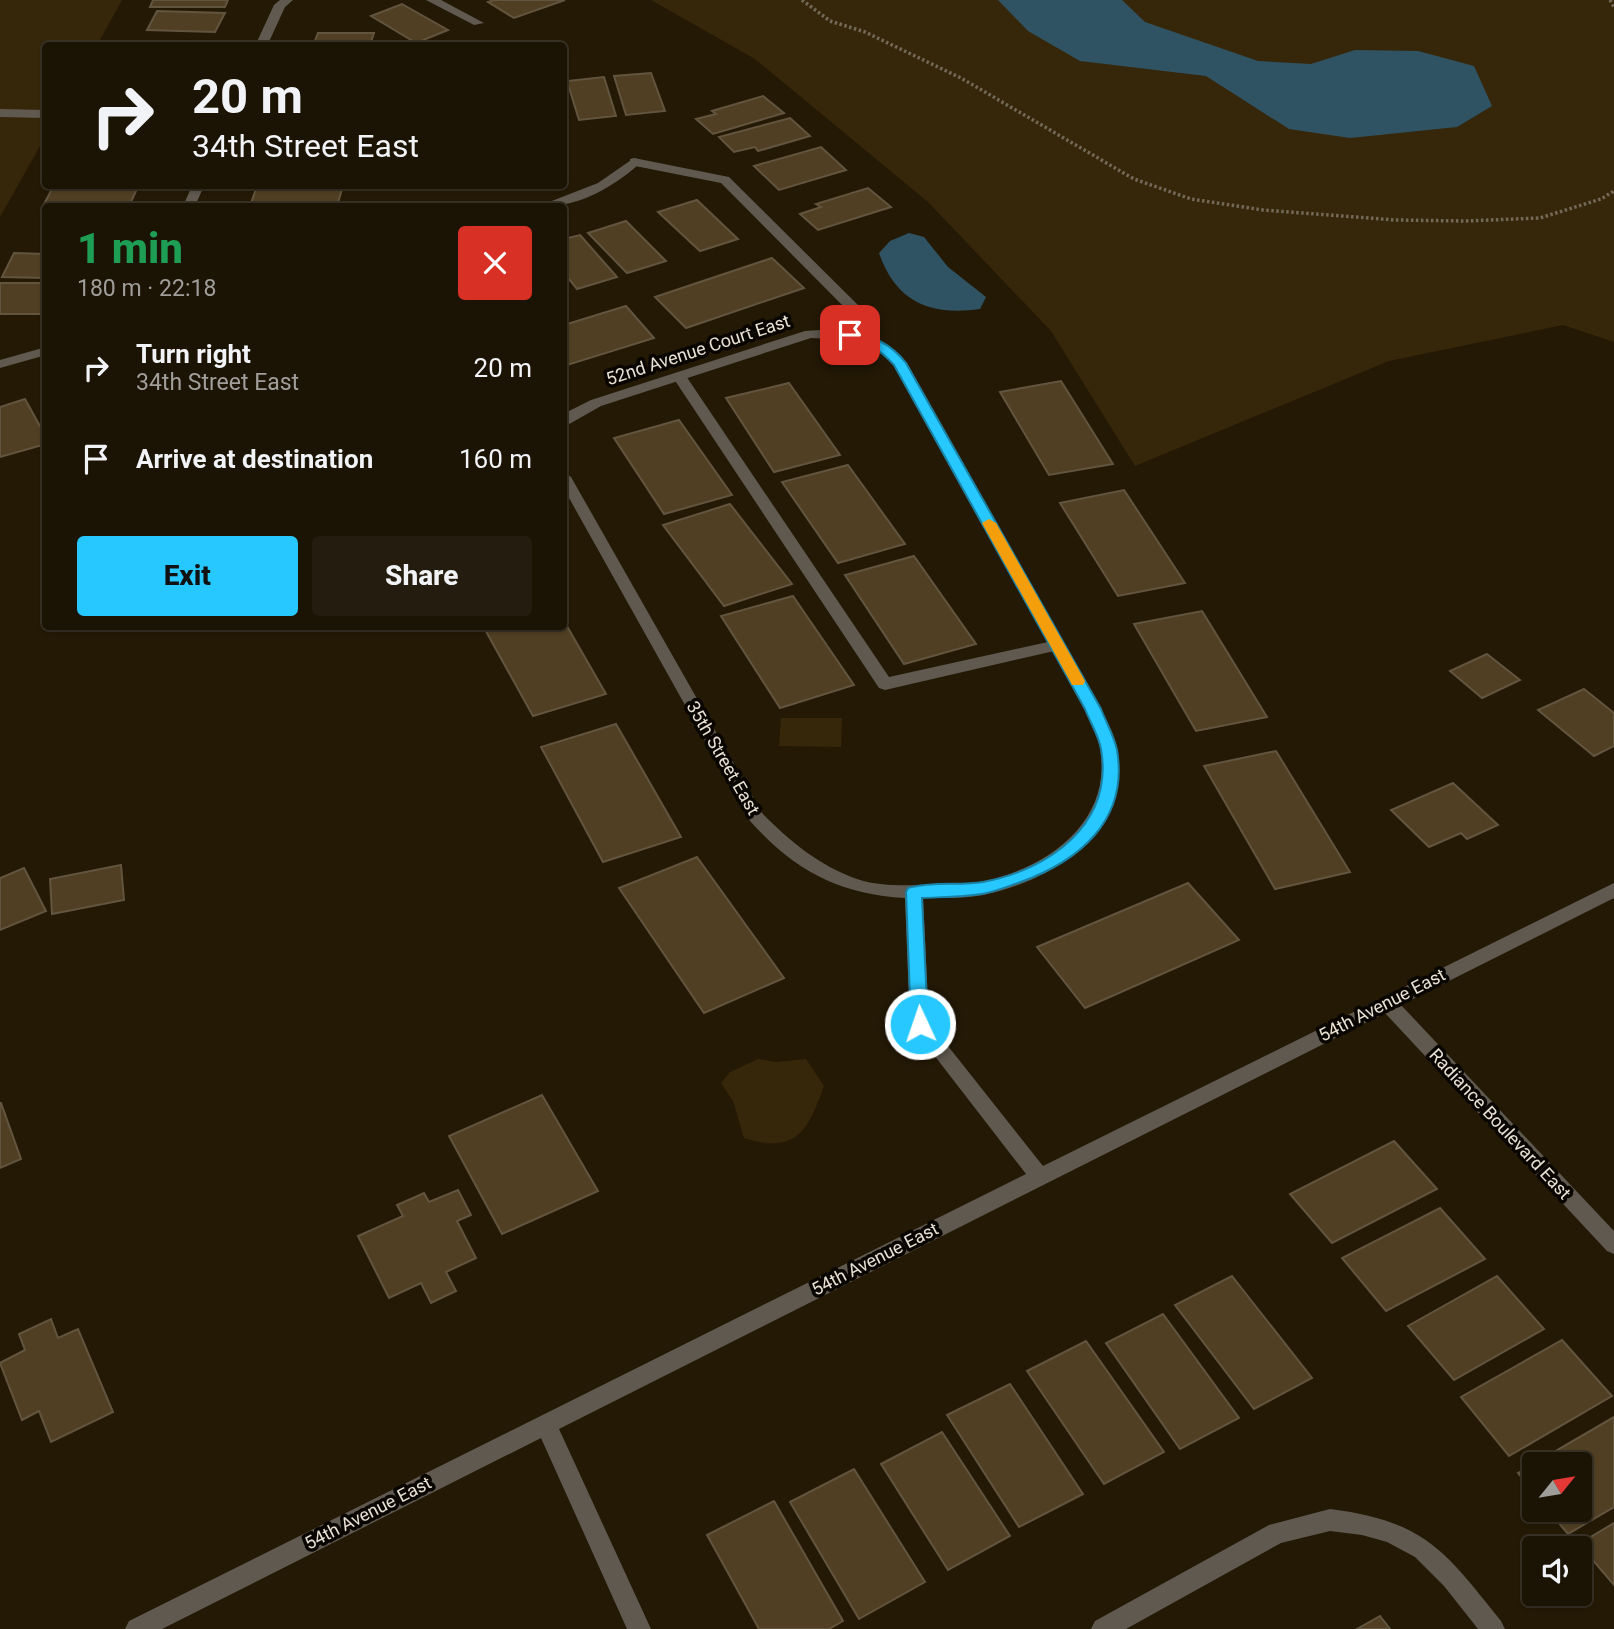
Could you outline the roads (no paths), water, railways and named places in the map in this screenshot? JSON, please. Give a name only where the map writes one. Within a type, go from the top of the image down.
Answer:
[{"type":"street","points":[[263,42],[280,5],[287,0]]},
{"type":"street","points":[[432,0],[478,23]]},
{"type":"street","points":[[0,113],[42,114]]},
{"type":"street","points":[[556,203],[585,195],[613,182],[634,162],[725,180],[855,310],[856,316],[850,335]]},
{"type":"street","name":"52nd Avenue Court East","points":[[567,420],[596,402],[810,334],[827,332],[870,339],[887,349],[900,363],[1057,645]]},
{"type":"street","points":[[0,364],[42,352]]},
{"type":"street","points":[[679,376],[885,684],[1057,645]]},
{"type":"street","name":"35th Street East","points":[[567,482],[756,817],[780,844],[812,866],[856,885],[914,892],[984,888],[1032,872],[1070,852],[1094,827],[1104,806],[1109,777],[1109,749],[1093,709],[1057,645]]},
{"type":"street","name":"54th Avenue East","points":[[137,1629],[1614,890]]},
{"type":"street","points":[[914,892],[920,1024],[1040,1177]]},
{"type":"street","name":"Radiance Boulevard East","points":[[1387,1003],[1614,1245]]},
{"type":"street","points":[[546,1424],[639,1629]]},
{"type":"street","points":[[1104,1629],[1277,1533],[1330,1520],[1362,1524],[1392,1533],[1423,1549],[1452,1578],[1493,1629]]},
{"type":"water","points":[[998,0],[1122,0],[1145,22],[1258,61],[1311,64],[1355,50],[1418,51],[1474,66],[1492,106],[1457,127],[1350,138],[1289,129],[1206,76],[1080,61],[1028,31]]},
{"type":"water","points":[[909,233],[924,237],[948,267],[986,297],[980,309],[962,311],[931,307],[905,294],[886,270],[879,253],[890,241]]}]
